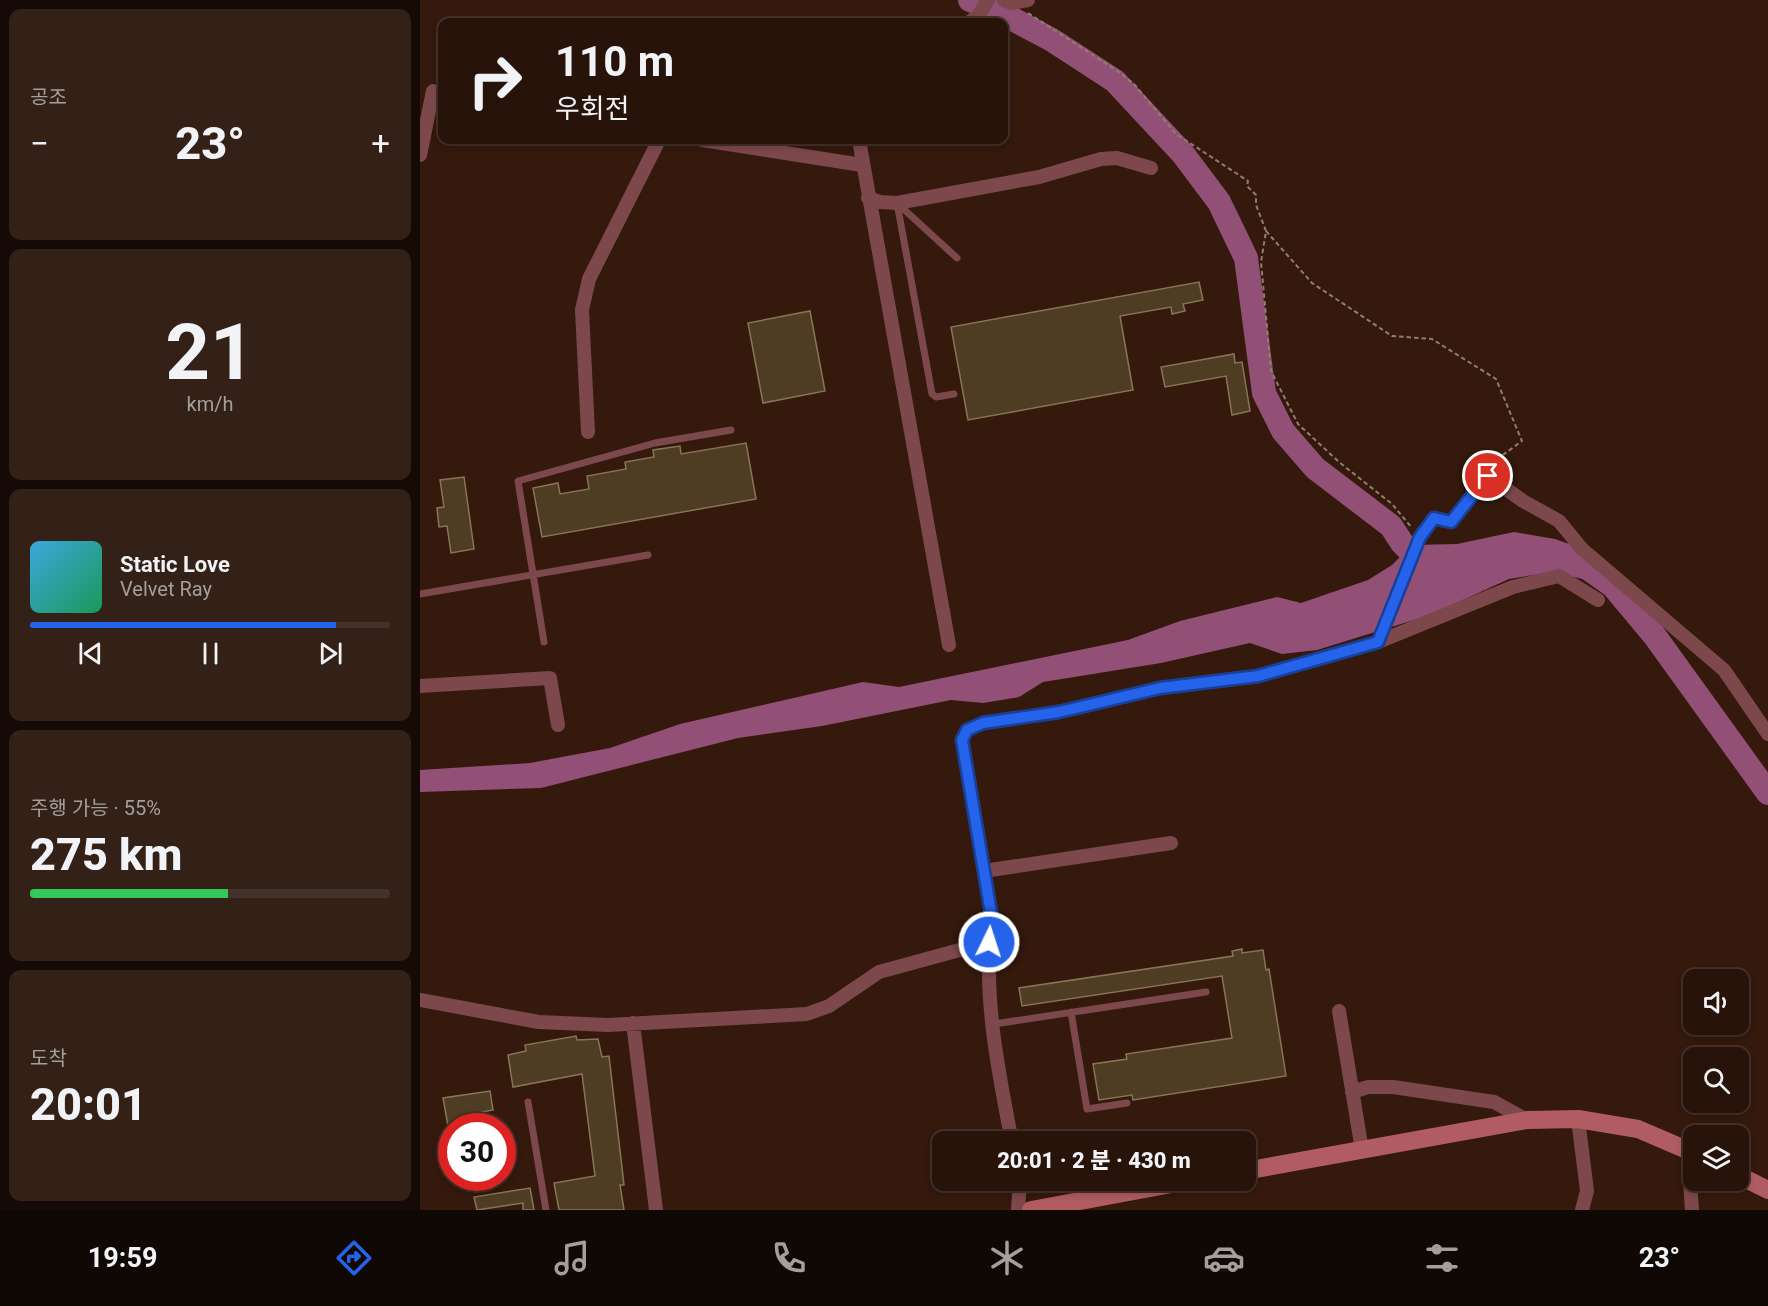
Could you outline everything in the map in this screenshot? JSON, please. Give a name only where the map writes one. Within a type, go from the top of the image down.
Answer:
[{"type":"street","points":[[975,18],[988,0]]},
{"type":"street","points":[[1007,1],[1028,0]]},
{"type":"street","points":[[420,155],[432,90]]},
{"type":"street","points":[[588,432],[582,310],[589,279],[611,230],[657,144]]},
{"type":"street","points":[[728,144],[862,165]]},
{"type":"street","points":[[859,144],[949,645]]},
{"type":"street","points":[[868,198],[880,202],[897,203],[1039,177],[1101,159],[1118,159],[1151,168]]},
{"type":"street","points":[[1380,637],[1420,537],[1434,518],[1451,522],[1488,476],[1523,501],[1559,521],[1582,549],[1716,663],[1768,734]]},
{"type":"street","points":[[1010,1131],[994,1024],[989,942],[992,919],[962,740],[967,730],[983,723],[1059,712],[1160,688],[1258,676],[1380,637],[1513,587],[1559,576],[1598,600]]},
{"type":"street","points":[[420,686],[550,678],[558,725]]},
{"type":"street","points":[[984,871],[1171,843]]},
{"type":"street","points":[[420,1000],[539,1022],[633,1023],[807,1014],[830,1006],[879,972],[989,942]]},
{"type":"street","points":[[1339,1011],[1362,1150]]},
{"type":"street","points":[[633,1023],[656,1210]]},
{"type":"street","points":[[1352,1092],[1368,1087],[1393,1087],[1494,1102],[1527,1120]]},
{"type":"street","points":[[1578,1119],[1587,1191],[1582,1210]]},
{"type":"street","points":[[1256,1169],[1527,1120],[1578,1119],[1638,1129],[1683,1149]]},
{"type":"street","points":[[1749,1180],[1768,1190]]},
{"type":"street","points":[[1018,1210],[1019,1191]]},
{"type":"street","points":[[1031,1210],[1134,1191]]},
{"type":"street","points":[[1692,1191],[1692,1210]]},
{"type":"lane","points":[[897,203],[957,258]]},
{"type":"lane","points":[[897,203],[933,394],[936,398],[954,394]]},
{"type":"lane","points":[[544,642],[518,481],[655,442],[731,430]]},
{"type":"lane","points":[[420,594],[648,555]]},
{"type":"lane","points":[[994,1024],[1206,992]]},
{"type":"lane","points":[[1071,1012],[1087,1109],[1127,1103]]},
{"type":"lane","points":[[528,1102],[546,1210]]},
{"type":"path","points":[[1007,1],[1119,72],[1134,84],[1176,134],[1248,181],[1250,191],[1256,195],[1256,205],[1266,231],[1312,283],[1392,336],[1432,339],[1496,378],[1522,441],[1500,457],[1488,476]]},
{"type":"path","points":[[1266,231],[1261,262],[1271,371],[1298,424],[1339,462],[1392,504],[1420,537]]},
{"type":"shaded area","points":[[1514,532],[1555,539],[1572,545],[1613,586],[1552,572],[1509,579],[1430,615],[1317,650],[1282,654],[1250,643],[1161,663],[1043,682],[1019,697],[983,703],[951,700],[822,726],[738,738],[541,788],[420,792],[420,770],[530,763],[610,748],[680,724],[863,682],[899,687],[1128,640],[1180,621],[1277,597],[1301,603],[1368,580],[1392,565],[1412,545],[1457,544]]},
{"type":"building","points":[[1199,282],[1203,300],[1183,304],[1185,311],[1172,314],[1171,307],[1120,316],[1133,390],[968,420],[951,327]]},
{"type":"building","points":[[810,311],[825,391],[763,403],[748,323]]},
{"type":"building","points":[[1234,354],[1235,363],[1242,362],[1250,411],[1232,415],[1226,376],[1165,387],[1161,367]]},
{"type":"building","points":[[746,443],[756,499],[542,537],[533,488],[558,483],[560,494],[589,489],[587,476],[626,469],[625,462],[654,457],[653,450],[680,446],[681,454]]},
{"type":"building","points":[[464,477],[474,549],[451,553],[447,526],[439,527],[437,508],[444,507],[440,480]]},
{"type":"building","points":[[1242,949],[1242,953],[1263,950],[1266,970],[1269,969],[1286,1076],[1133,1100],[1132,1095],[1099,1100],[1093,1064],[1127,1059],[1126,1054],[1232,1038],[1222,976],[1022,1006],[1019,988],[1233,956],[1232,951]]},
{"type":"building","points":[[576,1036],[577,1040],[598,1039],[602,1057],[609,1056],[624,1185],[620,1185],[624,1210],[559,1210],[554,1183],[595,1176],[582,1074],[513,1087],[508,1055],[526,1051],[525,1045]]},
{"type":"building","points":[[490,1091],[493,1110],[476,1113],[446,1113],[443,1098]]},
{"type":"building","points":[[530,1188],[534,1210],[523,1210],[523,1203],[477,1210],[474,1197]]},
{"type":"waterway","points":[[970,0],[1001,13],[1052,40],[1115,81],[1183,154],[1219,202],[1246,258],[1264,393],[1283,431],[1315,468],[1391,526],[1402,543],[1417,558],[1435,562]]},
{"type":"waterway","points":[[1586,567],[1613,586],[1654,635],[1768,793]]},
{"type":"route","points":[[989,942],[992,919],[962,740],[967,730],[983,723],[1059,712],[1160,688],[1258,676],[1378,642],[1420,537],[1434,518],[1451,522],[1488,476]]}]
